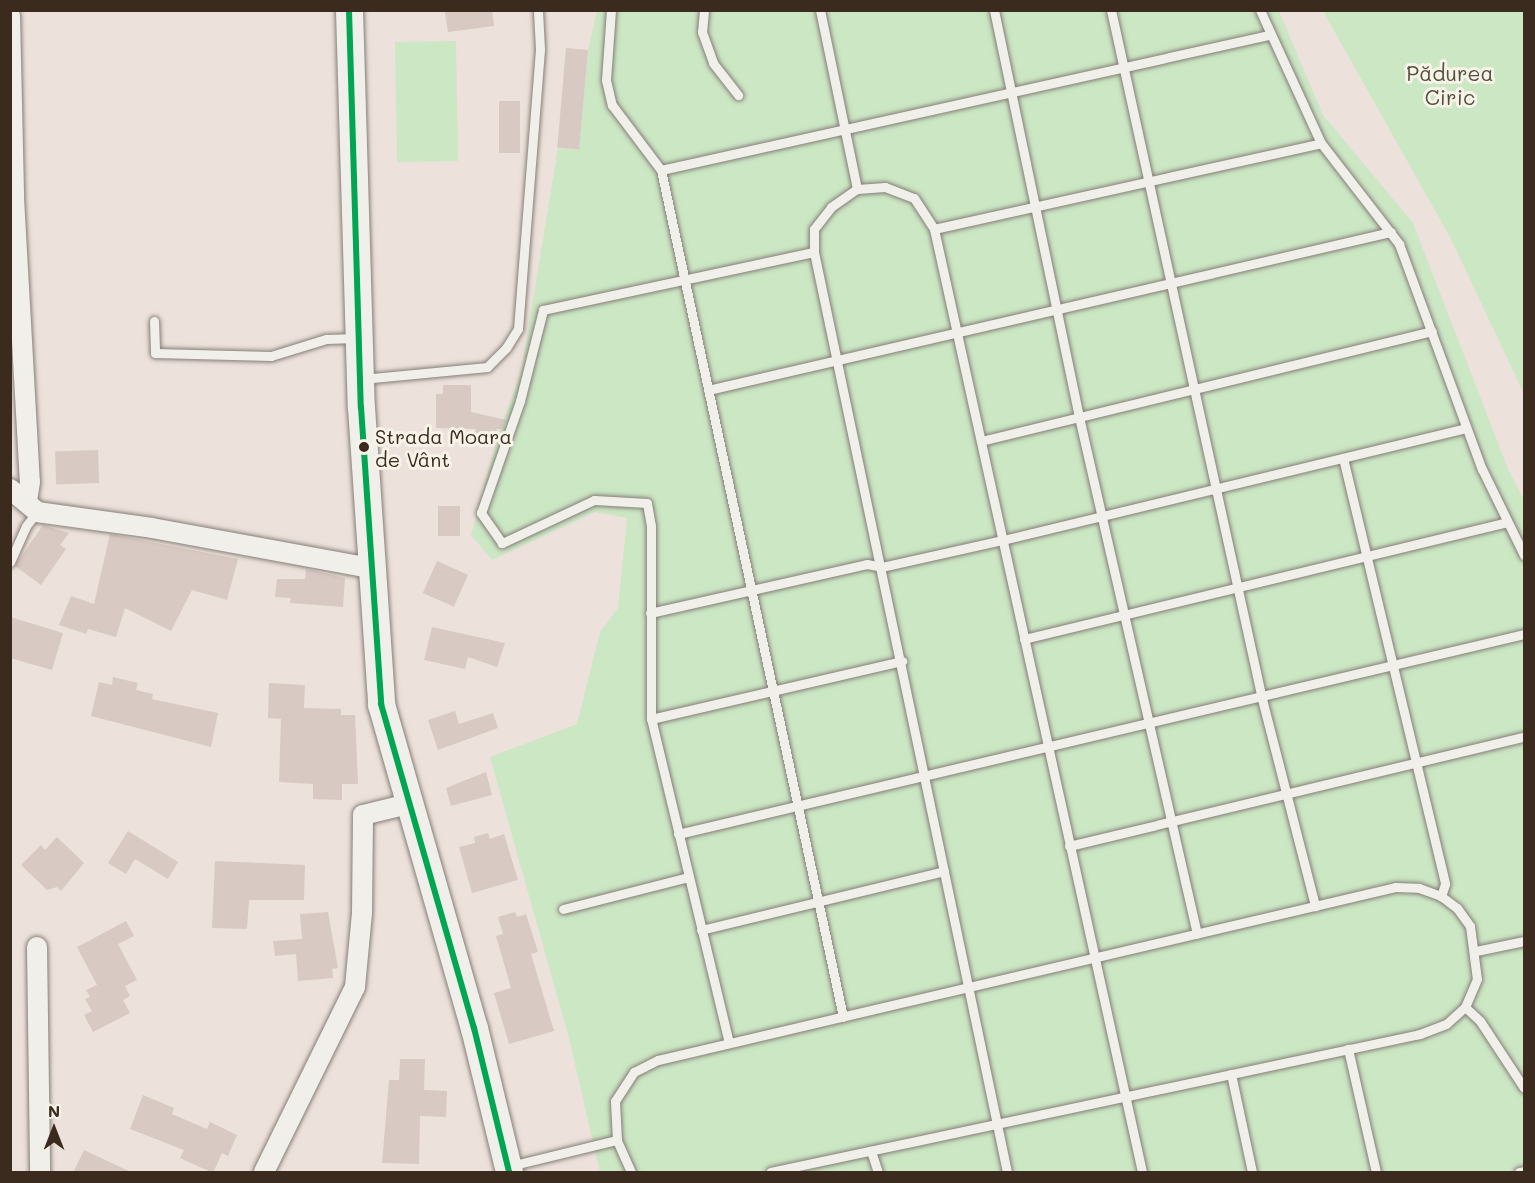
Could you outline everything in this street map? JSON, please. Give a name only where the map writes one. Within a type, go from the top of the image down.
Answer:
[{"type":"main road","points":[[349,10],[358,337],[369,568],[381,704],[474,1028],[508,1170]]},
{"type":"street","points":[[10,16],[14,198],[32,507]]},
{"type":"street","points":[[10,489],[32,507],[369,568]]},
{"type":"street","points":[[264,1173],[355,987],[362,913],[363,815],[408,804]]},
{"type":"street","points":[[37,947],[40,1173]]},
{"type":"lane","points":[[360,379],[487,367],[506,348],[518,329],[540,49],[538,10]]},
{"type":"lane","points":[[611,10],[606,80],[612,105],[661,170],[843,1017]]},
{"type":"lane","points":[[704,10],[702,32],[713,63],[738,95]]},
{"type":"lane","points":[[820,10],[857,189]]},
{"type":"lane","points":[[994,10],[1079,417],[1197,934]]},
{"type":"lane","points":[[1111,10],[1262,699],[1315,906]]},
{"type":"lane","points":[[1260,10],[1269,35],[1321,143],[1391,232],[1409,266],[1465,428],[1506,522],[1524,555]]},
{"type":"lane","points":[[661,170],[1269,35]]},
{"type":"lane","points":[[934,229],[1321,143]]},
{"type":"lane","points":[[1007,1173],[902,661],[814,252],[814,229],[831,207],[857,189],[885,187],[914,198],[934,229],[1142,1173]]},
{"type":"lane","points":[[708,390],[1058,311],[1391,232]]},
{"type":"lane","points":[[729,1043],[651,719],[651,526],[647,503],[594,500],[502,543],[491,531],[481,513],[520,401],[543,310],[814,252]]},
{"type":"lane","points":[[154,321],[154,353],[271,356],[326,339],[358,337]]},
{"type":"lane","points":[[981,441],[1194,392],[1432,331]]},
{"type":"lane","points":[[650,613],[867,564],[882,567],[1003,540],[1465,428]]},
{"type":"lane","points":[[1343,458],[1418,763],[1445,884],[1441,896]]},
{"type":"lane","points":[[10,562],[32,507]]},
{"type":"lane","points":[[1024,639],[1238,590],[1506,522]]},
{"type":"lane","points":[[678,834],[925,774],[1262,699],[1524,634]]},
{"type":"lane","points":[[651,719],[902,661]]},
{"type":"lane","points":[[1069,846],[1524,737]]},
{"type":"lane","points":[[702,930],[944,871]]},
{"type":"lane","points":[[563,909],[688,877]]},
{"type":"lane","points":[[631,1173],[617,1140],[615,1101],[634,1072],[658,1060],[1395,887],[1419,888],[1441,896],[1457,908],[1470,926],[1476,951],[1477,979],[1465,1007],[1446,1024],[1420,1034],[770,1173]]},
{"type":"lane","points":[[1476,951],[1524,941]]},
{"type":"lane","points":[[1465,1007],[1479,1021],[1524,1088]]},
{"type":"lane","points":[[1348,1049],[1376,1173]]},
{"type":"lane","points":[[1230,1074],[1252,1173]]},
{"type":"lane","points":[[508,1170],[617,1140]]},
{"type":"lane","points":[[871,1151],[878,1173]]},
{"type":"lane","points":[[1519,1173],[1524,1171]]},
{"type":"green space","points":[[597,11],[1279,11],[1323,115],[1413,223],[1508,469],[1524,500],[1524,1172],[600,1172],[569,1038],[490,757],[577,724],[600,632],[618,608],[627,518],[595,512],[492,560],[471,535],[500,429],[521,373],[558,148],[579,150],[588,50]]},
{"type":"green space","name":"Pădurea Ciric","points":[[1323,11],[1524,11],[1524,394],[1451,239]]},
{"type":"green space","points":[[456,41],[458,161],[397,162],[395,42]]},
{"type":"building","points":[[492,10],[494,26],[448,32],[445,12]]},
{"type":"building","points":[[566,48],[588,50],[579,150],[557,148]]},
{"type":"building","points":[[499,101],[520,101],[520,153],[499,153]]},
{"type":"building","points":[[443,385],[471,385],[471,412],[506,420],[503,429],[497,429],[493,447],[473,442],[476,429],[436,428],[436,394],[443,394]]},
{"type":"building","points":[[98,450],[99,483],[56,484],[55,452]]},
{"type":"building","points":[[438,506],[460,506],[460,536],[438,536]]},
{"type":"building","points":[[43,525],[69,533],[60,545],[66,549],[41,585],[15,566]]},
{"type":"building","points":[[110,534],[238,559],[227,600],[192,590],[171,631],[125,608],[116,637],[88,629],[86,634],[59,625],[71,596],[94,604]]},
{"type":"building","points":[[437,561],[468,575],[454,607],[423,593]]},
{"type":"building","points":[[306,569],[345,578],[343,607],[290,603],[291,598],[275,597],[277,579],[305,579]]},
{"type":"building","points":[[10,617],[63,633],[52,670],[10,658]]},
{"type":"building","points":[[432,627],[505,643],[497,667],[468,657],[465,669],[424,660]]},
{"type":"building","points":[[113,677],[138,683],[136,690],[153,694],[152,699],[218,713],[211,747],[91,716],[99,682],[112,685]]},
{"type":"building","points":[[269,683],[305,685],[304,708],[341,709],[341,715],[355,715],[358,784],[342,784],[342,800],[313,799],[313,784],[279,782],[281,719],[268,718]]},
{"type":"building","points":[[455,711],[459,724],[493,713],[498,728],[438,750],[428,720]]},
{"type":"building","points":[[486,772],[492,795],[451,806],[446,788]]},
{"type":"building","points":[[128,831],[178,862],[168,879],[135,859],[126,874],[108,863]]},
{"type":"building","points":[[488,833],[490,839],[504,834],[518,880],[472,893],[459,847],[475,843],[474,837]]},
{"type":"building","points":[[57,837],[84,863],[61,891],[57,887],[47,890],[21,865],[41,845],[45,850]]},
{"type":"building","points":[[215,861],[305,865],[304,900],[249,900],[247,929],[212,928]]},
{"type":"building","points":[[328,912],[338,968],[332,969],[333,978],[298,981],[296,954],[275,956],[273,941],[302,939],[300,914]]},
{"type":"building","points":[[515,912],[517,917],[526,914],[538,952],[531,954],[554,1031],[509,1044],[494,993],[511,988],[496,936],[503,934],[498,917]]},
{"type":"building","points":[[126,921],[134,936],[118,944],[137,980],[125,986],[130,996],[123,1000],[130,1013],[93,1032],[84,1015],[92,1011],[85,999],[90,997],[86,990],[97,985],[77,947]]},
{"type":"building","points":[[400,1059],[425,1059],[424,1090],[447,1091],[446,1117],[420,1116],[419,1164],[382,1163],[389,1080],[399,1080]]},
{"type":"building","points":[[143,1095],[174,1108],[172,1114],[207,1129],[210,1122],[237,1135],[228,1156],[222,1153],[213,1173],[180,1158],[184,1150],[130,1129]]},
{"type":"building","points":[[84,1150],[133,1173],[73,1173]]},
{"type":"transit line","points":[[349,10],[361,407],[381,704],[474,1028],[509,1172]]},
{"type":"place","name":"Strada Moara de Vânt","points":[[364,447]]}]
